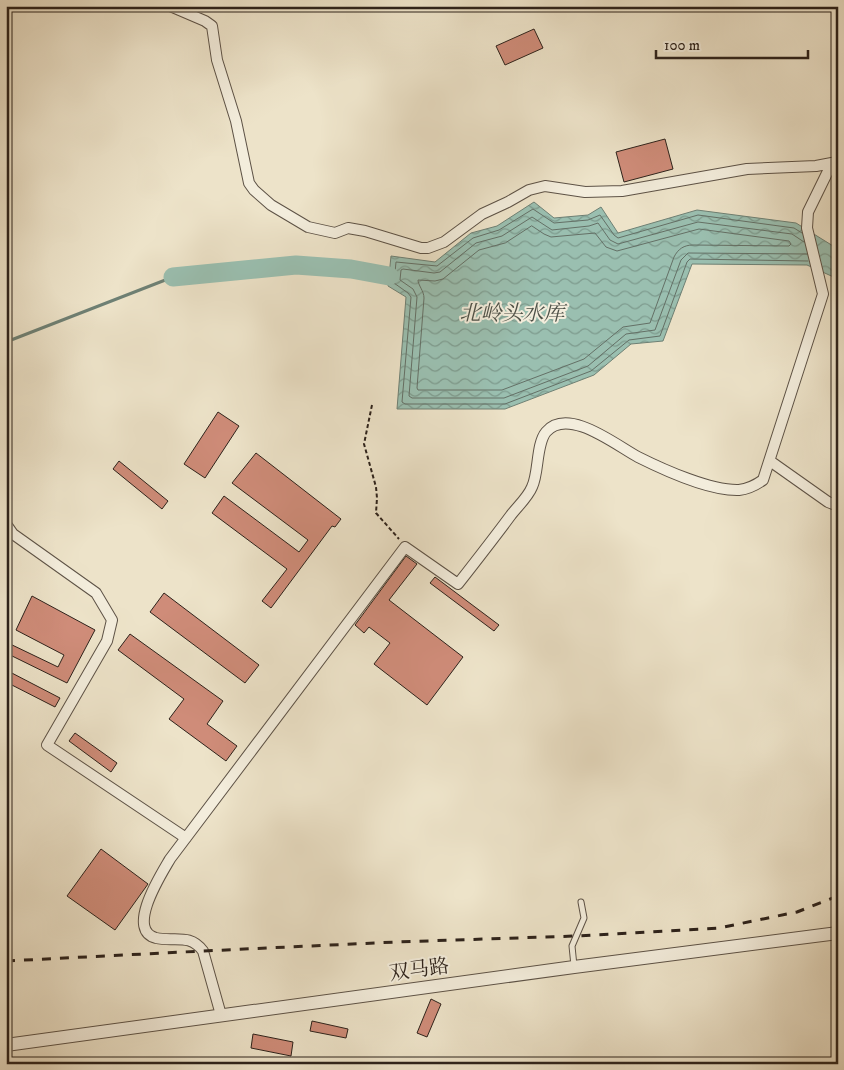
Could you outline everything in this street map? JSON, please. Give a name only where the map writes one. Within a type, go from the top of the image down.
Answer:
[{"type":"street","points":[[170,6],[206,21],[212,26],[217,60],[236,121],[249,183],[271,205],[308,227],[335,233],[348,228],[365,231],[421,248],[428,248],[444,242],[482,214],[529,190],[545,186],[585,192],[622,191],[747,169],[816,166],[835,162]]},
{"type":"street","points":[[221,1015],[203,951],[198,944],[178,938],[154,938],[147,931],[144,923],[144,914],[153,887],[170,859],[405,547],[458,584],[532,488],[540,446],[545,433],[556,425],[571,424],[582,426],[616,442],[637,456],[689,478],[723,489],[741,490],[754,487],[763,480],[823,294],[807,228],[808,212],[835,162]]},
{"type":"street","points":[[770,461],[828,502],[838,506]]},
{"type":"street","points":[[6,524],[14,534],[96,593],[112,620],[107,641],[47,745],[186,838]]},
{"type":"street","name":"双马路","points":[[6,1045],[574,967],[838,933]]},
{"type":"lane","points":[[574,967],[572,946],[584,918],[581,902]]},
{"type":"path","points":[[372,405],[364,444],[378,498],[376,512],[405,547]]},
{"type":"water","name":"北岭头水库","points":[[534,202],[554,218],[588,215],[601,207],[618,233],[697,210],[796,223],[838,249],[838,279],[807,265],[692,264],[663,341],[631,344],[594,375],[505,409],[397,409],[406,297],[388,286],[391,256],[435,262],[471,233],[497,226]]},
{"type":"building","points":[[534,29],[543,48],[505,65],[496,46]]},
{"type":"building","points":[[665,139],[673,169],[624,182],[616,152]]},
{"type":"building","points":[[218,412],[239,426],[205,478],[184,464]]},
{"type":"building","points":[[256,453],[341,519],[335,527],[332,526],[271,608],[262,601],[287,569],[212,513],[224,496],[299,552],[308,540],[232,483]]},
{"type":"building","points":[[119,461],[168,501],[162,509],[113,469]]},
{"type":"building","points":[[406,556],[417,564],[389,600],[463,657],[427,705],[374,664],[390,643],[369,627],[364,633],[355,625]]},
{"type":"building","points":[[435,577],[499,625],[494,631],[430,583]]},
{"type":"building","points":[[164,593],[259,665],[245,683],[150,612]]},
{"type":"building","points":[[32,596],[95,630],[67,683],[6,653],[8,643],[58,667],[64,655],[16,630]]},
{"type":"building","points":[[130,634],[223,701],[207,724],[237,746],[226,761],[169,719],[184,699],[118,650]]},
{"type":"building","points":[[6,670],[60,698],[55,707],[6,682]]},
{"type":"building","points":[[75,733],[117,763],[111,772],[69,741]]},
{"type":"building","points":[[101,849],[148,884],[115,930],[67,896]]},
{"type":"building","points":[[431,999],[441,1004],[427,1037],[417,1033]]},
{"type":"building","points":[[312,1021],[348,1029],[346,1038],[310,1031]]},
{"type":"building","points":[[253,1034],[293,1042],[291,1056],[251,1048]]},
{"type":"waterway","points":[[173,277],[296,265],[351,269],[389,276]]},
{"type":"waterway","points":[[6,342],[173,277]]},
{"type":"railway","points":[[6,961],[719,928],[797,912],[838,896]]}]
